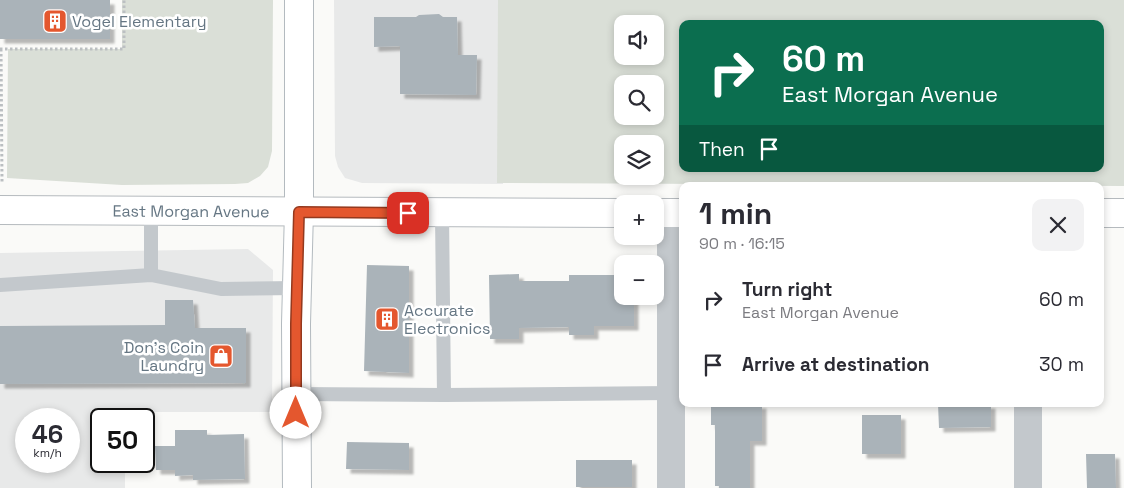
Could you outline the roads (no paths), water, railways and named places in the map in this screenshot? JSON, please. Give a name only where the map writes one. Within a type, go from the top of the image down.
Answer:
[{"type":"main road","points":[[297,488],[299,0]]},
{"type":"main road","name":"East Morgan Avenue","points":[[0,210],[614,213]]},
{"type":"main road","points":[[1104,213],[1124,213]]},
{"type":"street","points":[[670,213],[671,488]]},
{"type":"street","points":[[1028,407],[1028,488]]},
{"type":"lane","points":[[151,211],[152,275]]},
{"type":"lane","points":[[442,213],[444,395]]},
{"type":"lane","points":[[0,285],[152,275],[220,289],[297,288]]},
{"type":"lane","points":[[296,394],[671,393]]},
{"type":"place","name":"Vogel Elementary","points":[[55,21]]},
{"type":"place","name":"Accurate Electronics","points":[[387,319]]},
{"type":"place","name":"Don's Coin Laundry","points":[[221,356]]}]
